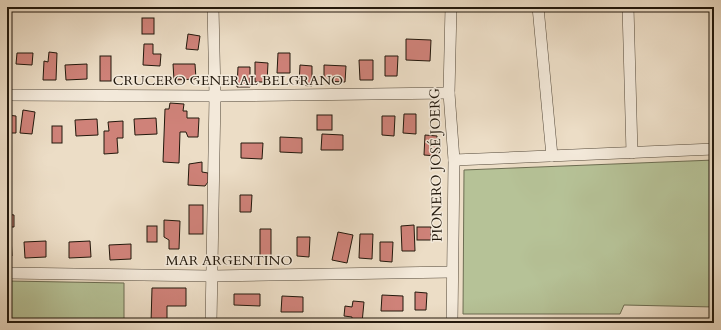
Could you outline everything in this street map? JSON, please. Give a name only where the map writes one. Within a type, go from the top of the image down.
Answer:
[{"type":"street","points":[[211,323],[215,96],[213,7]]},
{"type":"street","name":"PIONERO JOSÉ JOERG","points":[[452,7],[449,93],[454,160],[452,323]]},
{"type":"street","points":[[538,7],[552,156]]},
{"type":"street","points":[[628,7],[632,153]]},
{"type":"street","name":"CRUCERO GENERAL BELGRANO","points":[[7,95],[215,96],[449,93]]},
{"type":"street","points":[[454,160],[714,149]]},
{"type":"street","name":"MAR ARGENTINO","points":[[7,272],[211,276],[452,272]]},
{"type":"green space","points":[[714,160],[714,307],[624,305],[620,314],[463,314],[464,170]]},
{"type":"green space","points":[[7,281],[124,283],[124,323],[7,323]]},
{"type":"building","points":[[85,7],[95,7],[95,10],[85,9]]},
{"type":"building","points":[[142,18],[154,18],[154,34],[142,34]]},
{"type":"building","points":[[188,34],[200,36],[198,50],[186,49]]},
{"type":"building","points":[[406,39],[431,40],[430,61],[406,60]]},
{"type":"building","points":[[144,44],[153,44],[153,54],[161,54],[160,66],[143,65]]},
{"type":"building","points":[[49,52],[57,53],[56,80],[43,80],[44,61],[48,62]]},
{"type":"building","points":[[17,53],[33,53],[32,65],[16,64]]},
{"type":"building","points":[[278,53],[290,53],[290,73],[277,73]]},
{"type":"building","points":[[100,56],[111,56],[111,81],[100,81]]},
{"type":"building","points":[[385,56],[398,56],[397,76],[385,76]]},
{"type":"building","points":[[359,60],[373,60],[373,80],[360,80]]},
{"type":"building","points":[[255,62],[268,63],[267,82],[255,82]]},
{"type":"building","points":[[87,64],[87,79],[66,80],[65,65]]},
{"type":"building","points":[[173,64],[195,64],[196,79],[174,80]]},
{"type":"building","points":[[300,65],[312,66],[312,86],[299,85]]},
{"type":"building","points":[[324,65],[346,66],[345,82],[324,81]]},
{"type":"building","points":[[238,67],[250,67],[250,87],[237,87]]},
{"type":"building","points":[[170,103],[184,104],[183,111],[187,111],[187,118],[199,118],[198,137],[188,137],[186,132],[180,132],[179,163],[163,162],[165,109],[169,109]]},
{"type":"building","points":[[23,110],[35,112],[32,134],[20,133]]},
{"type":"building","points":[[404,114],[416,114],[416,134],[403,133]]},
{"type":"building","points":[[7,115],[16,116],[16,133],[7,133]]},
{"type":"building","points":[[317,115],[332,115],[332,130],[317,130]]},
{"type":"building","points":[[382,116],[395,116],[394,136],[382,135]]},
{"type":"building","points":[[156,118],[157,134],[135,135],[134,119]]},
{"type":"building","points":[[97,119],[98,135],[76,136],[75,120]]},
{"type":"building","points":[[123,121],[123,138],[117,138],[118,153],[104,154],[104,131],[109,131],[108,122]]},
{"type":"building","points":[[52,126],[62,126],[62,143],[52,143]]},
{"type":"building","points":[[322,134],[343,135],[343,150],[321,150]]},
{"type":"building","points":[[425,135],[437,136],[437,156],[424,155]]},
{"type":"building","points":[[280,137],[302,138],[302,153],[280,152]]},
{"type":"building","points":[[241,143],[263,143],[262,159],[241,158]]},
{"type":"building","points":[[202,162],[202,172],[208,173],[208,182],[205,186],[188,185],[189,164]]},
{"type":"building","points":[[240,195],[252,195],[251,212],[240,212]]},
{"type":"building","points":[[189,205],[203,205],[203,234],[189,234]]},
{"type":"building","points":[[7,214],[14,215],[14,227],[7,227]]},
{"type":"building","points":[[164,220],[180,221],[179,249],[169,249],[169,240],[164,237]]},
{"type":"building","points":[[414,225],[415,251],[402,251],[401,226]]},
{"type":"building","points":[[147,226],[157,226],[157,242],[147,242]]},
{"type":"building","points":[[417,227],[431,227],[431,240],[417,240]]},
{"type":"building","points":[[260,229],[271,229],[271,256],[260,257]]},
{"type":"building","points":[[338,232],[353,235],[347,263],[332,260]]},
{"type":"building","points":[[360,234],[373,234],[372,259],[359,258]]},
{"type":"building","points":[[7,236],[11,236],[12,256],[7,256]]},
{"type":"building","points":[[297,237],[310,237],[309,257],[297,256]]},
{"type":"building","points":[[46,241],[46,257],[25,258],[24,242]]},
{"type":"building","points":[[90,241],[91,257],[69,258],[69,242]]},
{"type":"building","points":[[380,242],[393,242],[392,262],[380,261]]},
{"type":"building","points":[[131,244],[131,259],[110,260],[109,245]]},
{"type":"building","points":[[152,288],[186,288],[186,306],[167,306],[167,323],[151,323]]},
{"type":"building","points":[[415,292],[427,293],[426,310],[415,310]]},
{"type":"building","points":[[234,294],[260,294],[260,306],[234,305]]},
{"type":"building","points":[[382,295],[403,296],[403,311],[381,311]]},
{"type":"building","points":[[282,296],[303,297],[303,312],[281,312]]},
{"type":"building","points":[[353,301],[364,302],[362,323],[352,323],[352,317],[344,316],[345,306],[352,307]]}]
